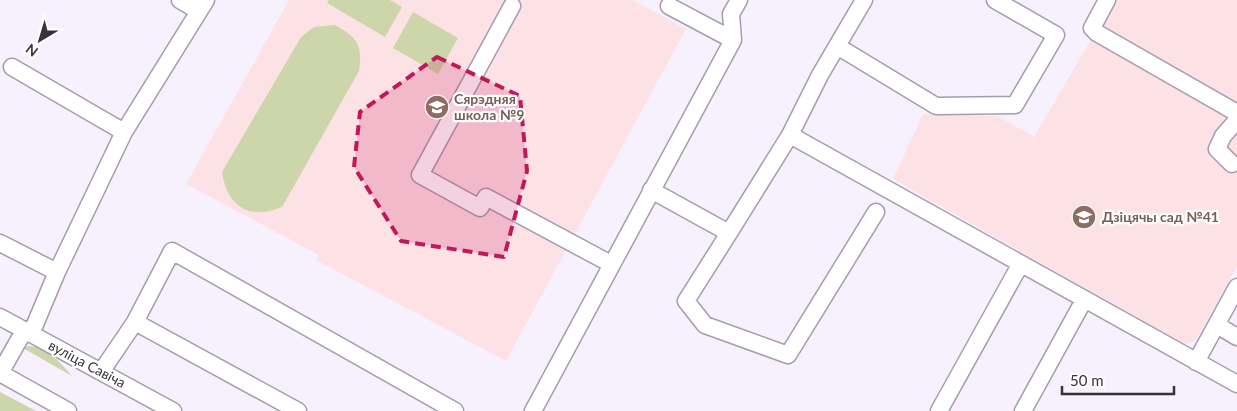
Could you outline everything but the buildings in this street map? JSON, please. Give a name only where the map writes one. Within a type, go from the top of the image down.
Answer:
[{"type":"street","points":[[68,411],[0,373],[28,332],[124,132],[201,5],[180,0]]},
{"type":"street","points":[[533,411],[610,264],[733,40],[731,14],[739,0]]},
{"type":"street","points":[[864,0],[837,46],[790,135],[686,301],[705,325],[788,356],[876,212]]},
{"type":"street","points":[[837,46],[936,106],[1014,105],[1056,34],[997,0]]},
{"type":"street","points":[[1107,0],[1092,28],[1097,33],[1237,113]]},
{"type":"street","points":[[512,6],[420,176],[480,208],[486,196],[610,264]]},
{"type":"street","points":[[669,6],[733,40]]},
{"type":"street","points":[[12,67],[124,132]]},
{"type":"street","points":[[1232,164],[1217,149],[1223,136],[1237,120]]},
{"type":"street","points":[[790,135],[1020,265],[1237,384]]},
{"type":"street","points":[[651,190],[729,233]]},
{"type":"street","points":[[0,243],[56,272]]},
{"type":"street","points":[[101,372],[134,322],[172,251],[455,411]]},
{"type":"street","points":[[940,411],[1020,265]]},
{"type":"street","points":[[1196,362],[1237,287]]},
{"type":"street","points":[[1023,411],[1084,300]]},
{"type":"street","name":"вуліца Савіча","points":[[0,318],[173,411]]},
{"type":"street","points":[[134,322],[298,411]]},
{"type":"street","points":[[1217,325],[1237,338]]},
{"type":"highlighted area","points":[[437,57],[520,96],[527,171],[504,257],[401,241],[354,167],[360,112]]},
{"type":"shaded area","name":"Сярэдняя школа №9","points":[[289,0],[633,0],[686,29],[506,361],[316,260],[319,255],[186,184]]},
{"type":"shaded area","name":"Дзіцячы сад №41","points":[[1114,0],[1237,0],[1237,267],[1195,341],[1184,344],[893,179],[923,114],[998,116],[1034,137]]},
{"type":"green space","points":[[329,0],[390,0],[402,7],[385,37],[327,3]]},
{"type":"green space","points":[[413,12],[458,38],[438,74],[393,48]]},
{"type":"green space","points":[[335,25],[349,34],[357,43],[360,55],[359,71],[282,207],[259,212],[242,208],[234,202],[229,194],[222,172],[301,37],[314,27]]},
{"type":"green space","points":[[28,346],[47,352],[72,376],[23,348]]},
{"type":"green space","points":[[0,392],[36,411],[0,411]]},
{"type":"place","name":"Сярэдняя школа №9","points":[[437,107]]},
{"type":"place","name":"Дзіцячы сад №41","points":[[1084,217]]}]
